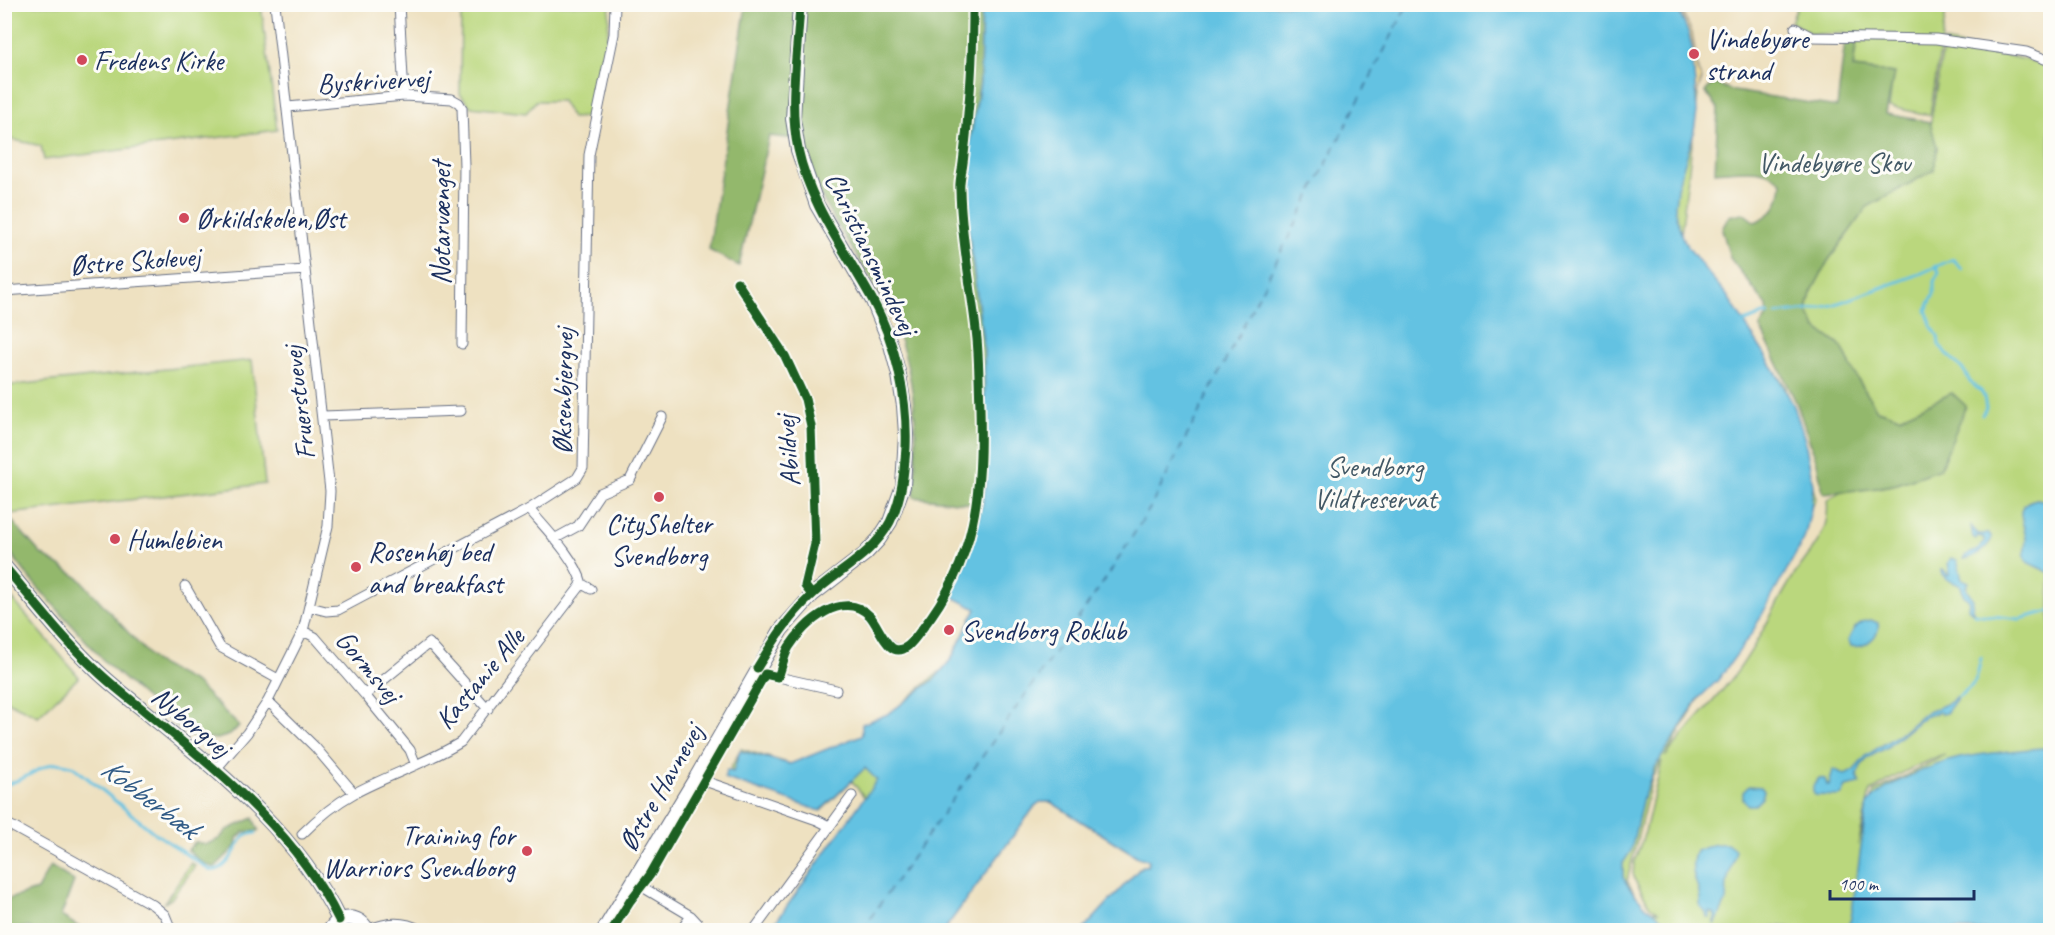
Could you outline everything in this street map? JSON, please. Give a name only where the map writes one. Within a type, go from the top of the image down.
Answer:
[{"type":"street","name":"Fruerstuevej","points":[[216,769],[247,733],[268,701],[303,631],[328,526],[330,491],[323,416],[275,4]]},
{"type":"street","points":[[399,4],[404,96]]},
{"type":"street","name":"Øksenbjergvej","points":[[310,607],[326,611],[338,610],[529,509],[577,478],[583,468],[589,156],[614,34],[615,4]]},
{"type":"street","name":"Christiansmindevej","points":[[800,4],[794,118],[798,150],[817,205],[873,301],[891,345],[899,375],[906,434],[903,486],[890,522],[865,554],[812,595]]},
{"type":"street","points":[[1795,28],[1812,37],[1936,39],[2026,52],[2050,61]]},
{"type":"street","name":"Byskrivervej","points":[[288,108],[404,96],[452,99],[459,103]]},
{"type":"street","name":"Notarvænget","points":[[459,103],[462,108],[464,166],[462,344]]},
{"type":"street","name":"Østre Skolevej","points":[[4,291],[305,270]]},
{"type":"street","name":"Abildvej","points":[[737,282],[785,356],[805,399],[811,426],[815,544],[805,586],[812,595]]},
{"type":"street","points":[[323,416],[461,411]]},
{"type":"street","points":[[529,509],[554,539],[578,526],[600,494],[630,480],[662,417]]},
{"type":"street","name":"Kastanie Alle","points":[[302,834],[331,807],[354,793],[461,742],[586,587],[580,574],[554,539]]},
{"type":"street","name":"Nyborgvej","points":[[4,566],[58,630],[95,669],[216,769],[258,808],[315,878],[334,925]]},
{"type":"street","points":[[185,586],[220,647],[278,679]]},
{"type":"street","points":[[778,677],[788,648],[822,612],[836,607],[851,606],[861,610],[870,616],[889,645],[894,649],[901,649],[907,647],[922,629],[948,591]]},
{"type":"street","name":"Østre Havnevej","points":[[604,930],[696,778],[781,630],[812,595]]},
{"type":"street","name":"Gormsvej","points":[[303,631],[315,637],[365,694],[410,750],[416,765]]},
{"type":"street","points":[[365,694],[429,643],[488,709]]},
{"type":"street","points":[[757,669],[765,674],[836,690]]},
{"type":"street","points":[[268,701],[315,747],[354,793]]},
{"type":"street","points":[[696,778],[829,826]]},
{"type":"street","points":[[754,930],[852,796]]},
{"type":"street","points":[[4,822],[153,905],[165,915],[171,930]]},
{"type":"street","points":[[634,882],[691,916],[704,930]]},
{"type":"street","points":[[681,930],[691,916]]},
{"type":"street","points":[[334,925],[350,918],[356,919],[367,930],[394,922],[421,930]]},
{"type":"green space","points":[[4,5],[261,5],[277,130],[44,160],[41,146],[5,138]]},
{"type":"green space","points":[[461,5],[610,5],[607,41],[589,117],[572,118],[562,101],[536,101],[526,113],[471,107],[460,94]]},
{"type":"green space","points":[[746,5],[982,5],[980,83],[964,177],[965,203],[984,350],[987,460],[982,505],[914,497],[915,419],[902,344],[881,296],[826,206],[810,167],[805,140],[769,136],[739,266],[709,250]]},
{"type":"green space","name":"Svendborg Vildtreservat","points":[[977,5],[1667,5],[1698,95],[1680,242],[1785,385],[1816,499],[1665,757],[1726,686],[1749,654],[1794,575],[1821,536],[1827,513],[1827,500],[1841,491],[1897,484],[1940,469],[1951,394],[1900,417],[1877,410],[1854,373],[1842,347],[1816,328],[1807,310],[1811,293],[1828,261],[1867,207],[1934,170],[1930,126],[1944,42],[2045,64],[2050,68],[2050,502],[2037,499],[2028,502],[2050,514],[2050,930],[1797,930],[1782,925],[1760,930],[1083,930],[1142,866],[1148,866],[1149,860],[1138,857],[1051,802],[1040,802],[944,930],[770,930],[865,798],[852,781],[821,811],[726,777],[741,749],[791,764],[865,734],[948,665],[976,609],[952,595],[989,476]],"holes":[[[1945,755],[1874,792],[1858,845],[1870,792],[1906,771]],[[1662,761],[1645,832],[1634,862],[1633,877],[1650,906],[1659,912],[1644,909],[1627,881],[1652,777]]]},
{"type":"green space","points":[[1798,5],[1947,5],[1930,115],[1889,107],[1893,73],[1853,68],[1858,33],[1812,34],[1791,22]]},
{"type":"green space","name":"Vindebyøre Skov","points":[[1845,41],[1856,43],[1853,68],[1894,73],[1886,114],[1930,122],[1937,147],[1934,170],[1867,207],[1828,261],[1811,293],[1807,310],[1816,328],[1842,347],[1854,373],[1877,410],[1900,417],[1952,393],[1966,406],[1940,469],[1897,484],[1871,489],[1823,493],[1817,463],[1797,404],[1760,327],[1768,315],[1767,306],[1730,258],[1722,229],[1729,216],[1743,213],[1755,222],[1772,212],[1780,197],[1782,183],[1768,173],[1760,171],[1715,172],[1718,108],[1705,92],[1713,83],[1734,91],[1837,107]]},
{"type":"green space","points":[[252,360],[265,484],[9,514],[5,508],[5,386]]},
{"type":"green space","points":[[5,513],[41,554],[79,578],[155,662],[196,683],[239,726],[230,735],[217,739],[188,736],[106,663],[32,581],[5,546]]},
{"type":"green space","points":[[4,589],[79,677],[38,716],[5,700]]},
{"type":"green space","points":[[253,818],[259,831],[244,832],[237,838],[236,846],[215,867],[204,863],[188,850],[195,842],[207,844],[219,839],[227,830]]},
{"type":"green space","points":[[191,863],[195,866],[171,899],[164,903]]},
{"type":"green space","points":[[50,866],[74,881],[61,916],[84,930],[33,930],[28,927],[5,930],[5,900],[37,890]]},
{"type":"sand","name":"Vindebyøre strand","points":[[1676,5],[1679,5],[1692,33],[1698,71],[1702,79],[1696,96],[1689,39]]},
{"type":"water","name":"Svendborg Vildtreservat","points":[[982,5],[1676,5],[1689,34],[1692,48],[1697,112],[1693,136],[1677,188],[1676,216],[1682,237],[1688,247],[1726,294],[1774,369],[1794,406],[1805,440],[1813,485],[1811,510],[1804,539],[1750,636],[1718,680],[1698,699],[1654,769],[1642,801],[1631,851],[1623,863],[1623,877],[1645,906],[1666,921],[1707,930],[1083,930],[1142,866],[1148,866],[1149,860],[1138,857],[1051,802],[1040,802],[944,930],[770,930],[877,780],[865,768],[820,811],[724,778],[727,770],[733,772],[740,751],[790,764],[862,735],[862,724],[888,714],[935,679],[952,658],[976,609],[951,596],[966,561],[982,505],[986,481],[984,350],[965,203],[964,177],[980,83]]},
{"type":"water","points":[[2037,499],[2050,502],[2050,573],[2027,562],[2025,556],[2026,539],[2021,510],[2024,505]]},
{"type":"water","points":[[1971,526],[1978,534],[1991,536],[1991,540],[1986,547],[1972,557],[1964,559],[1966,555],[1978,550],[1985,541],[1983,537],[1978,536],[1976,539],[1973,537]]},
{"type":"water","points":[[1951,558],[1957,560],[1962,579],[1969,582],[1966,587],[1973,600],[1974,614],[1968,608],[1969,600],[1964,596],[1961,586],[1947,579],[1941,570],[1944,570],[1947,575],[1950,574],[1948,563]]},
{"type":"water","points":[[1871,620],[1878,623],[1874,637],[1861,646],[1851,646],[1848,641],[1854,629],[1859,624]]},
{"type":"water","points":[[1958,697],[1946,713],[1939,712],[1924,717],[1886,748],[1869,757],[1857,775],[1860,784],[1846,787],[1839,796],[1815,795],[1813,786],[1819,778],[1825,779],[1829,786],[1833,770],[1845,775],[1853,771],[1867,755],[1901,733],[1923,714],[1951,702]]},
{"type":"water","points":[[2043,748],[2050,751],[2050,930],[1847,930],[1851,918],[1867,805],[1874,797],[1910,776],[1960,758]]},
{"type":"water","points":[[1749,786],[1761,787],[1764,791],[1762,798],[1755,805],[1748,805],[1743,800],[1743,792]]},
{"type":"water","points":[[1727,844],[1735,850],[1735,855],[1727,881],[1726,901],[1715,925],[1715,914],[1709,912],[1710,918],[1707,918],[1700,906],[1699,891],[1693,873],[1693,860],[1696,851],[1711,845]]},
{"type":"waterway","points":[[1776,314],[1833,305],[1922,273],[1953,259],[1962,269]]},
{"type":"waterway","points":[[1936,266],[1939,272],[1934,281],[1934,294],[1926,310],[1938,336],[1939,345],[1965,372],[1970,382],[1981,391],[1986,408],[1982,415]]},
{"type":"waterway","points":[[1743,323],[1769,314]]},
{"type":"waterway","points":[[1974,614],[2020,619],[2050,611]]},
{"type":"waterway","points":[[1958,697],[1975,681],[1981,658]]},
{"type":"waterway","name":"Kobberbæk","points":[[4,785],[53,764],[66,764],[74,767],[152,831],[210,870],[222,867],[245,835],[256,833]]},
{"type":"ferry route","points":[[862,930],[1109,574],[1150,508],[1408,4]]},
{"type":"cycle path","points":[[757,668],[795,612],[821,587],[864,554],[883,534],[900,495],[906,448],[902,390],[888,334],[872,299],[829,227],[811,189],[798,149],[795,132],[794,77],[800,4]]},
{"type":"cycle path","points":[[612,930],[650,875],[765,674],[778,677],[787,650],[804,628],[814,619],[836,607],[859,608],[870,616],[891,647],[898,650],[903,649],[914,640],[955,577],[972,524],[980,468],[977,339],[962,227],[960,187],[970,86],[973,4]]},
{"type":"cycle path","points":[[737,282],[785,356],[805,399],[811,426],[815,544],[805,586],[812,595]]},
{"type":"cycle path","points":[[4,566],[94,668],[228,781],[279,832],[321,888],[339,920]]},
{"type":"place","name":"Vindebyøre strand","points":[[1694,54]]},
{"type":"place","name":"Fredens Kirke","points":[[82,60]]},
{"type":"place","name":"Ørkildskolen,Øst","points":[[184,218]]},
{"type":"place","name":"CityShelter Svendborg","points":[[659,497]]},
{"type":"place","name":"Humlebien","points":[[115,539]]},
{"type":"place","name":"Rosenhøj bed and breakfast","points":[[356,567]]},
{"type":"place","name":"Svendborg Roklub","points":[[949,630]]},
{"type":"place","name":"Training for Warriors Svendborg","points":[[527,851]]}]
